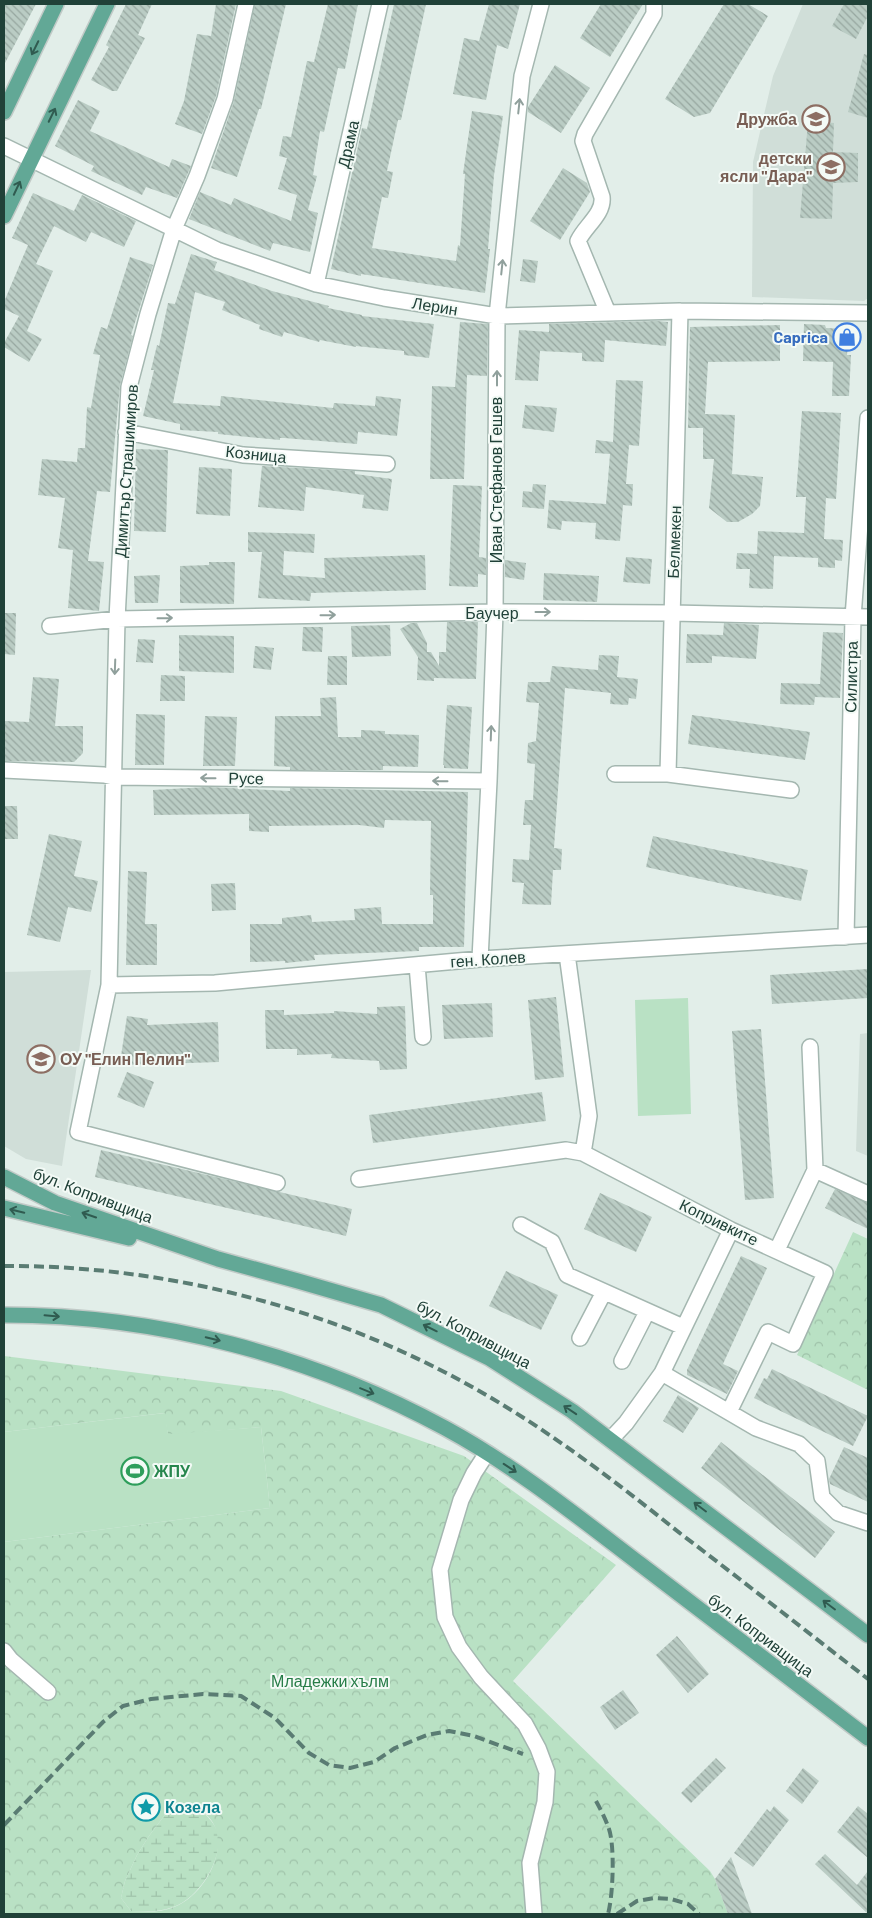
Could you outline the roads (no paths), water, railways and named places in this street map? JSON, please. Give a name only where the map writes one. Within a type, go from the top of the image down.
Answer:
[{"type":"main road","points":[[4,112],[56,4]]},
{"type":"main road","points":[[4,216],[30,159],[107,4]]},
{"type":"main road","name":"бул. Копривщица","points":[[4,1177],[55,1203],[218,1259],[381,1305],[431,1328],[488,1358],[572,1411],[611,1439],[868,1635]]},
{"type":"main road","points":[[4,1208],[218,1259]]},
{"type":"main road","name":"бул. Копривщица","points":[[4,1315],[44,1315],[134,1324],[206,1337],[238,1345],[300,1364],[374,1394],[447,1429],[487,1453],[554,1498],[868,1738]]},
{"type":"street","name":"Димитър Страшимиров","points":[[246,4],[225,99],[197,176],[174,229],[148,314],[129,387],[117,619],[109,985],[78,1132],[276,1183]]},
{"type":"street","name":"Драма","points":[[316,284],[380,4]]},
{"type":"street","name":"Иван Стефанов Гешев","points":[[480,959],[495,612],[498,316],[522,76],[541,4]]},
{"type":"street","points":[[608,313],[578,241],[582,231],[600,211],[602,204],[583,141],[584,134],[654,14],[654,4]]},
{"type":"street","name":"Лерин","points":[[4,146],[217,250],[316,284],[384,298],[498,316],[680,311],[868,313]]},
{"type":"street","name":"Белмекен","points":[[668,774],[680,311]]},
{"type":"street","name":"Силистра","points":[[846,937],[853,617],[868,418]]},
{"type":"street","name":"Козница","points":[[126,432],[243,455],[387,464]]},
{"type":"street","name":"Баучер","points":[[50,626],[117,619],[495,612],[868,617]]},
{"type":"street","name":"Русе","points":[[4,770],[113,777],[489,781]]},
{"type":"street","points":[[615,774],[668,774],[791,790]]},
{"type":"street","name":"ген. Колев","points":[[109,985],[215,983],[480,959],[868,935]]},
{"type":"street","points":[[359,1179],[566,1150],[583,1153],[589,1116],[567,954]]},
{"type":"street","points":[[417,965],[423,1037]]},
{"type":"street","name":"Копривките","points":[[583,1153],[731,1230],[777,1250],[815,1170],[810,1047]]},
{"type":"street","points":[[815,1170],[868,1194]]},
{"type":"street","points":[[521,1225],[552,1242],[567,1275],[683,1327]]},
{"type":"street","points":[[611,1439],[626,1423],[662,1373],[731,1230]]},
{"type":"street","points":[[728,1412],[768,1332],[793,1344],[825,1273],[777,1250]]},
{"type":"street","points":[[580,1338],[604,1292]]},
{"type":"street","points":[[622,1361],[648,1312]]},
{"type":"street","points":[[662,1373],[756,1428],[799,1444],[817,1461],[822,1497],[838,1513],[868,1523]]},
{"type":"street","points":[[487,1453],[474,1473],[461,1500],[440,1570],[445,1617],[459,1647],[481,1677],[525,1724],[538,1748],[547,1772],[545,1802],[530,1863],[534,1914]]},
{"type":"street","points":[[4,1651],[11,1660],[48,1692]]},
{"type":"railway","points":[[4,1266],[68,1268],[132,1274],[195,1285],[258,1300],[319,1318],[379,1341],[437,1368],[518,1414],[589,1463],[868,1679]]},
{"type":"railway","points":[[4,1825],[103,1722],[123,1706],[151,1699],[203,1694],[241,1696],[275,1718],[309,1753],[329,1765],[350,1768],[374,1762],[395,1748],[427,1735],[449,1731],[474,1736],[523,1754]]},
{"type":"railway","points":[[596,1801],[611,1837],[613,1859],[608,1914]]},
{"type":"railway","points":[[617,1914],[637,1901],[654,1898],[671,1899],[688,1904],[699,1914]]},
{"type":"place","name":"Дружба","points":[[816,119]]},
{"type":"place","name":"детски ясли \"Дара\"","points":[[831,167]]},
{"type":"place","name":"Caprica","points":[[847,337]]},
{"type":"place","name":"ОУ \"Елин Пелин\"","points":[[41,1059]]},
{"type":"place","name":"ЖПУ","points":[[135,1471]]},
{"type":"place","name":"Козела","points":[[146,1807]]},
{"type":"park label","name":"Младежки хълм","points":[[330,1681]]}]
